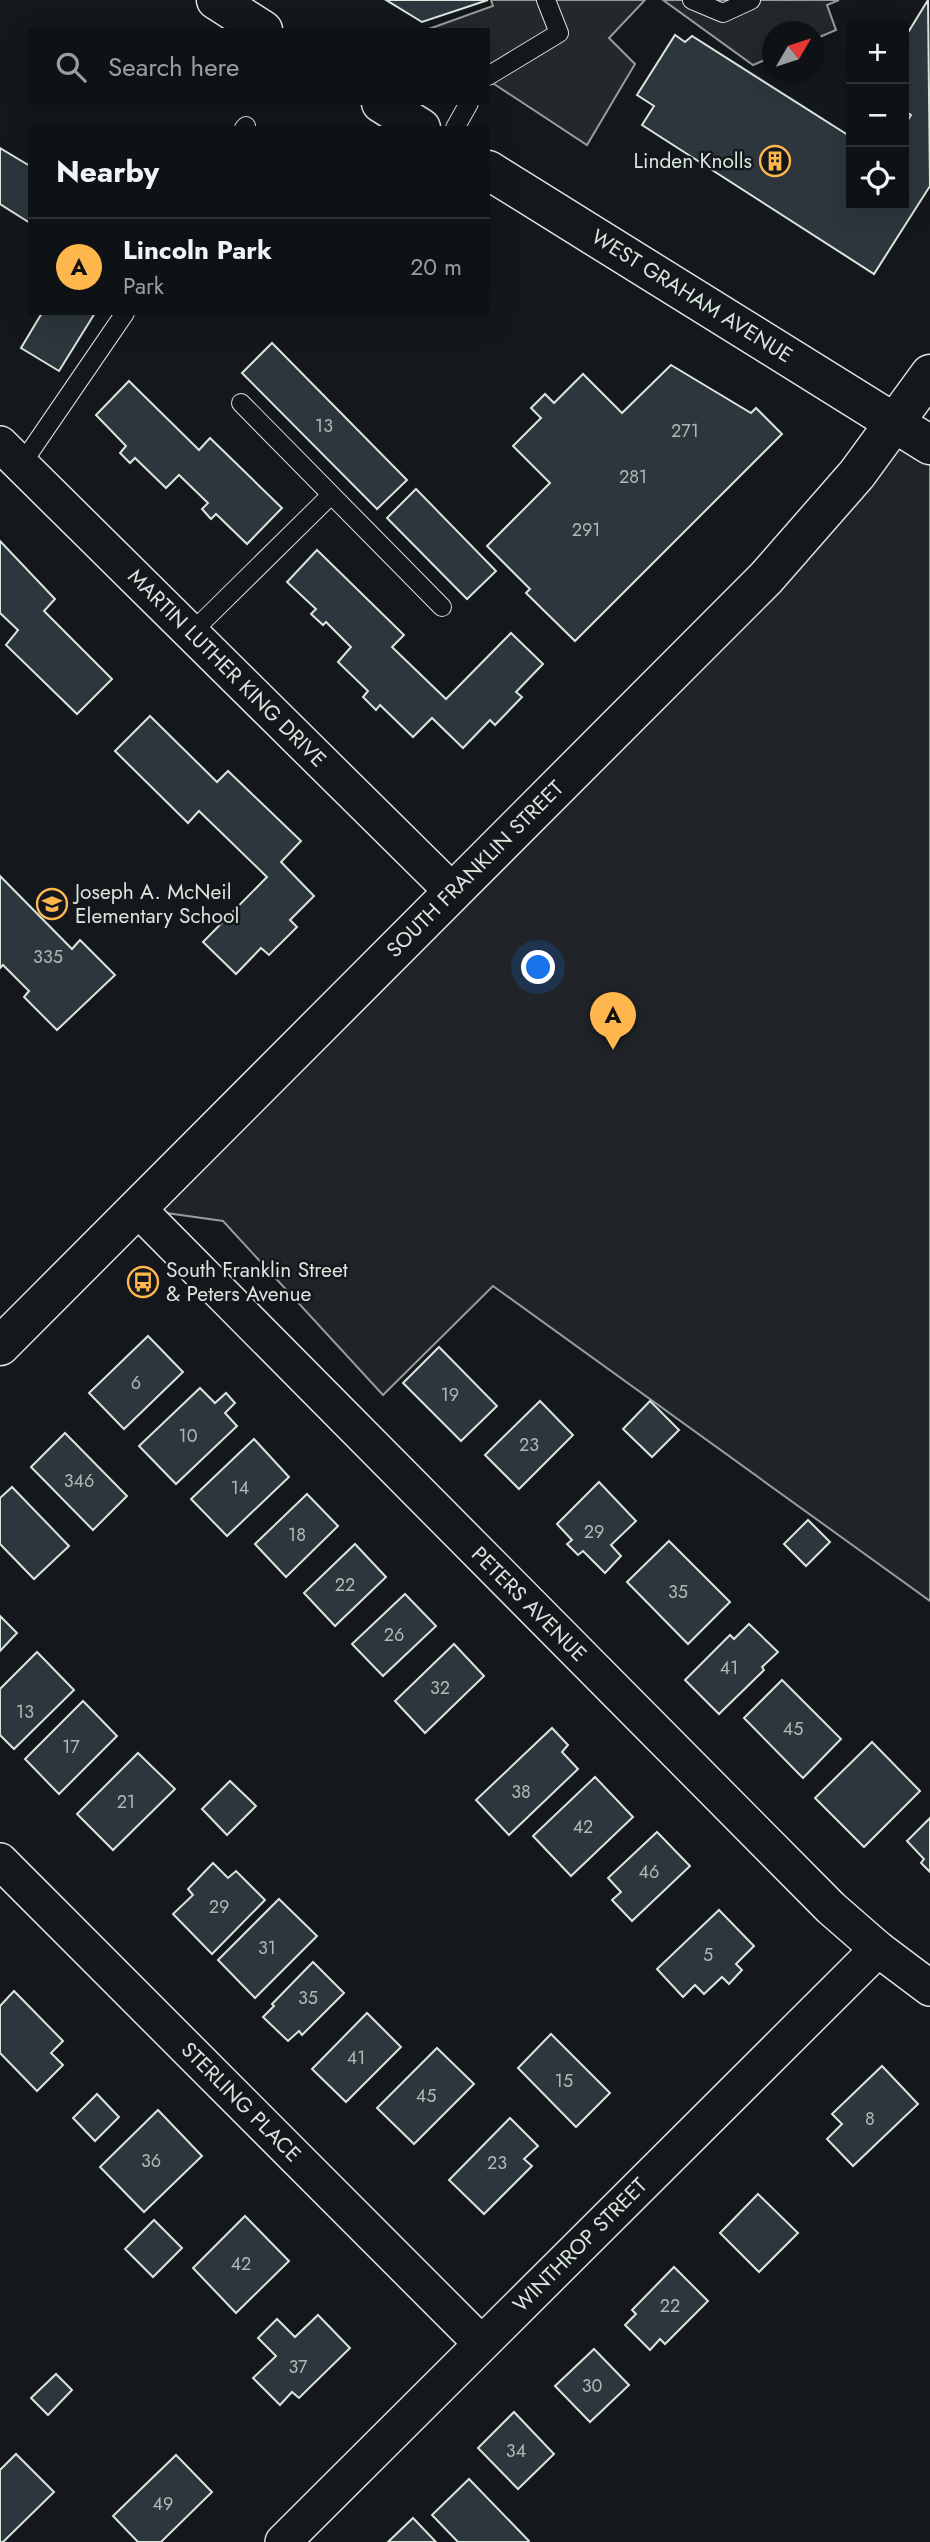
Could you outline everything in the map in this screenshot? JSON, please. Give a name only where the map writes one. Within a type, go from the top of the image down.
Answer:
[{"type":"main road","points":[[216,0],[260,28]]},
{"type":"main road","points":[[384,105],[418,126]]},
{"type":"main road","name":"WEST GRAHAM AVENUE","points":[[490,171],[930,445]]},
{"type":"main road","name":"SOUTH FRANKLIN STREET","points":[[0,1346],[766,578],[857,474],[930,374]]},
{"type":"street","name":"MARTIN LUTHER KING DRIVE","points":[[11,455],[453,892]]},
{"type":"street","name":"PETERS AVENUE","points":[[138,1209],[831,1908],[878,1949],[930,1988]]},
{"type":"street","name":"STERLING PLACE","points":[[0,1861],[481,2343]]},
{"type":"street","name":"WINTHROP STREET","points":[[283,2542],[878,1949]]},
{"type":"lane","points":[[490,75],[559,33],[546,0]]},
{"type":"lane","points":[[692,0],[723,13],[751,0]]},
{"type":"lane","points":[[456,126],[468,105]]},
{"type":"lane","points":[[11,455],[123,315]]},
{"type":"lane","points":[[241,403],[442,607]]},
{"type":"lane","points":[[191,633],[331,495]]},
{"type":"shaded area","points":[[491,0],[645,0],[609,38],[635,64],[587,145],[490,81],[490,28],[432,28],[493,6]]},
{"type":"shaded area","points":[[663,0],[839,0],[827,5],[836,30],[825,35],[825,21],[762,21],[762,61],[753,65]]},
{"type":"shaded area","points":[[895,423],[930,445],[930,1601],[493,1286],[383,1395],[223,1221],[138,1209]]},
{"type":"building","points":[[386,0],[488,0],[422,22]]},
{"type":"building","name":"Linden Knolls","points":[[928,0],[930,186],[874,274],[642,125],[654,106],[637,95],[675,35],[685,42],[692,36],[762,80],[762,84],[768,84],[846,134],[846,210],[909,210],[909,31]]},
{"type":"building","points":[[0,148],[28,165],[28,222],[0,204]]},
{"type":"building","points":[[41,315],[94,315],[59,371],[21,348]]},
{"type":"building","points":[[272,343],[407,480],[377,509],[242,373]]},
{"type":"building","points":[[671,365],[751,413],[756,408],[782,434],[575,641],[526,593],[530,589],[487,546],[550,483],[513,446],[541,418],[531,408],[545,394],[554,403],[583,374],[622,413]]},
{"type":"building","points":[[129,381],[199,450],[210,438],[282,508],[247,544],[216,514],[211,519],[202,509],[208,503],[179,475],[166,488],[135,458],[130,463],[120,453],[126,446],[96,415]]},
{"type":"building","points":[[416,489],[496,571],[467,599],[387,518]]},
{"type":"building","points":[[0,541],[55,599],[44,611],[112,679],[77,714],[6,645],[18,630],[0,613]]},
{"type":"building","points":[[317,550],[404,635],[392,647],[446,699],[511,633],[543,664],[516,692],[522,697],[495,725],[490,720],[463,748],[432,718],[413,737],[380,705],[376,710],[363,697],[368,691],[338,662],[351,647],[326,622],[323,625],[311,614],[316,609],[287,582]]},
{"type":"building","points":[[150,716],[217,782],[228,771],[301,841],[281,862],[314,896],[290,920],[297,927],[269,955],[261,948],[236,974],[203,942],[267,877],[199,811],[188,823],[115,751]]},
{"type":"building","points":[[0,876],[72,949],[80,940],[115,975],[57,1030],[24,997],[29,991],[3,965],[0,968]]},
{"type":"building","points":[[148,1336],[183,1372],[124,1429],[89,1393]]},
{"type":"building","points":[[439,1347],[497,1406],[461,1441],[403,1383]]},
{"type":"building","points":[[200,1388],[215,1403],[226,1393],[235,1403],[225,1413],[237,1426],[176,1484],[139,1446]]},
{"type":"building","points":[[540,1401],[573,1435],[519,1489],[485,1455]]},
{"type":"building","points":[[650,1401],[679,1430],[652,1457],[623,1429]]},
{"type":"building","points":[[65,1433],[127,1496],[93,1530],[31,1467]]},
{"type":"building","points":[[254,1439],[289,1477],[227,1536],[191,1499]]},
{"type":"building","points":[[599,1482],[636,1521],[611,1545],[621,1556],[605,1573],[583,1551],[578,1555],[567,1544],[572,1540],[557,1524]]},
{"type":"building","points":[[12,1487],[69,1546],[34,1579],[0,1544],[0,1498]]},
{"type":"building","points":[[307,1494],[338,1526],[286,1577],[255,1544]]},
{"type":"building","points":[[808,1520],[830,1542],[806,1566],[784,1544]]},
{"type":"building","points":[[669,1541],[730,1602],[688,1644],[627,1582]]},
{"type":"building","points":[[355,1544],[386,1577],[335,1626],[304,1593]]},
{"type":"building","points":[[405,1594],[436,1626],[383,1676],[352,1644]]},
{"type":"building","points":[[0,1616],[17,1633],[0,1651]]},
{"type":"building","points":[[749,1624],[778,1652],[762,1667],[764,1670],[719,1714],[685,1680],[730,1635],[734,1639]]},
{"type":"building","points":[[454,1644],[484,1676],[425,1733],[395,1701]]},
{"type":"building","points":[[37,1652],[74,1690],[14,1749],[0,1735],[0,1689]]},
{"type":"building","points":[[782,1680],[841,1739],[803,1778],[744,1718]]},
{"type":"building","points":[[83,1701],[117,1736],[59,1794],[25,1759]]},
{"type":"building","points":[[552,1728],[568,1745],[562,1752],[578,1769],[509,1835],[476,1800]]},
{"type":"building","points":[[872,1742],[920,1791],[864,1847],[815,1798]]},
{"type":"building","points":[[138,1753],[175,1789],[113,1850],[77,1814]]},
{"type":"building","points":[[595,1777],[633,1817],[571,1876],[533,1836]]},
{"type":"building","points":[[230,1781],[256,1806],[227,1835],[202,1809]]},
{"type":"building","points":[[930,1818],[930,1872],[921,1863],[924,1859],[907,1841]]},
{"type":"building","points":[[657,1832],[690,1866],[632,1921],[612,1900],[621,1892],[608,1878]]},
{"type":"building","points":[[213,1863],[228,1878],[236,1871],[265,1900],[212,1954],[173,1914],[193,1895],[188,1889]]},
{"type":"building","points":[[279,1899],[317,1936],[255,1998],[218,1960]]},
{"type":"building","points":[[719,1910],[754,1946],[736,1964],[742,1970],[729,1984],[722,1977],[704,1994],[695,1985],[683,1997],[657,1969]]},
{"type":"building","points":[[313,1962],[344,1993],[302,2035],[299,2031],[288,2041],[263,2017]]},
{"type":"building","points":[[14,1991],[63,2041],[51,2053],[63,2065],[37,2091],[0,2053],[0,2006]]},
{"type":"building","points":[[367,2013],[401,2047],[346,2102],[312,2069]]},
{"type":"building","points":[[551,2034],[610,2093],[576,2127],[518,2068]]},
{"type":"building","points":[[437,2048],[474,2084],[414,2144],[377,2108]]},
{"type":"building","points":[[882,2066],[918,2104],[853,2166],[827,2139],[842,2124],[832,2114]]},
{"type":"building","points":[[97,2094],[119,2117],[95,2141],[73,2118]]},
{"type":"building","points":[[158,2110],[202,2156],[144,2212],[100,2167]]},
{"type":"building","points":[[510,2118],[538,2146],[524,2159],[532,2166],[484,2214],[449,2180]]},
{"type":"building","points":[[758,2194],[798,2233],[759,2272],[720,2233]]},
{"type":"building","points":[[245,2216],[289,2261],[236,2313],[193,2268]]},
{"type":"building","points":[[154,2220],[182,2248],[153,2277],[125,2249]]},
{"type":"building","points":[[674,2267],[708,2301],[665,2344],[660,2339],[650,2350],[625,2325],[636,2314],[632,2310]]},
{"type":"building","points":[[318,2315],[350,2348],[299,2398],[292,2392],[280,2405],[253,2378],[276,2356],[258,2338],[277,2319],[295,2337]]},
{"type":"building","points":[[594,2349],[629,2385],[590,2422],[555,2386]]},
{"type":"building","points":[[56,2374],[72,2390],[48,2415],[31,2398]]},
{"type":"building","points":[[514,2412],[554,2454],[518,2489],[478,2448]]},
{"type":"building","points":[[16,2454],[54,2492],[0,2542],[0,2470]]},
{"type":"building","points":[[176,2455],[212,2492],[161,2542],[138,2542],[113,2516]]},
{"type":"building","points":[[469,2479],[528,2542],[458,2542],[432,2515]]},
{"type":"building","points":[[413,2518],[436,2542],[388,2542]]},
{"type":"place","name":"Linden Knolls","points":[[775,161]]},
{"type":"place","name":"Joseph A. McNeil Elementary School","points":[[52,904]]},
{"type":"place","name":"Lincoln Park","points":[[613,1050]]},
{"type":"place","name":"South Franklin Street & Peters Avenue","points":[[143,1282]]}]
